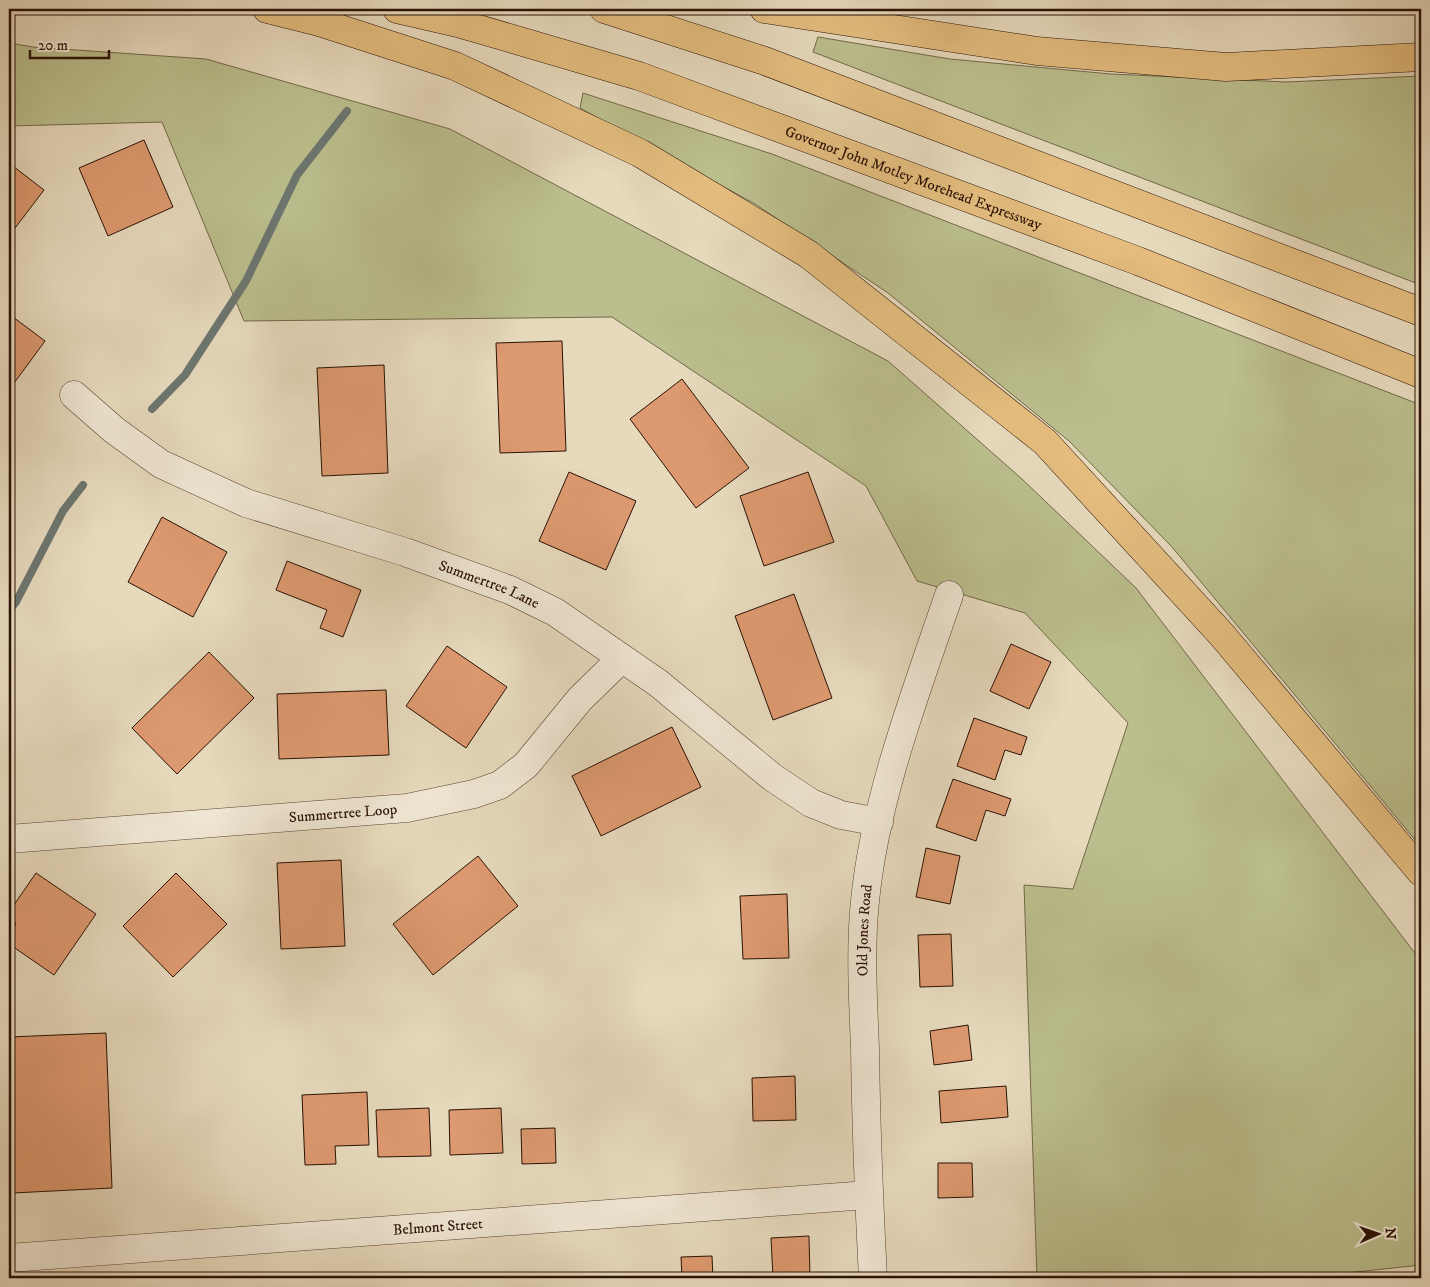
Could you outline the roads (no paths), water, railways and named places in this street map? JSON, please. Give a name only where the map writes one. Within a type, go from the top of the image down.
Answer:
[{"type":"highway","points":[[267,9],[319,22],[455,66],[640,153],[808,254],[1045,442],[1222,635],[1421,872]]},
{"type":"highway","name":"Governor John Motley Morehead Expressway","points":[[397,9],[458,23],[638,76],[837,148],[1138,261],[1421,374]]},
{"type":"highway","points":[[604,9],[765,61],[1421,312]]},
{"type":"highway","points":[[764,9],[1037,51],[1226,67],[1421,57]]},
{"type":"street","name":"Summertree Lane","points":[[74,395],[114,430],[161,464],[246,503],[405,552],[510,590],[555,612],[620,659],[658,683],[772,777],[811,803],[841,816],[879,822]]},
{"type":"street","name":"Old Jones Road","points":[[873,1278],[868,1195],[863,985],[865,901],[879,822],[903,729],[949,595]]},
{"type":"street","name":"Summertree Loop","points":[[9,839],[407,808],[474,794],[500,784],[526,765],[580,699],[620,659]]},
{"type":"street","name":"Belmont Street","points":[[9,1258],[868,1195]]},
{"type":"waterway","points":[[152,409],[185,375],[246,281],[297,175],[347,111]]},
{"type":"waterway","points":[[9,610],[16,602],[63,511],[83,485]]}]
